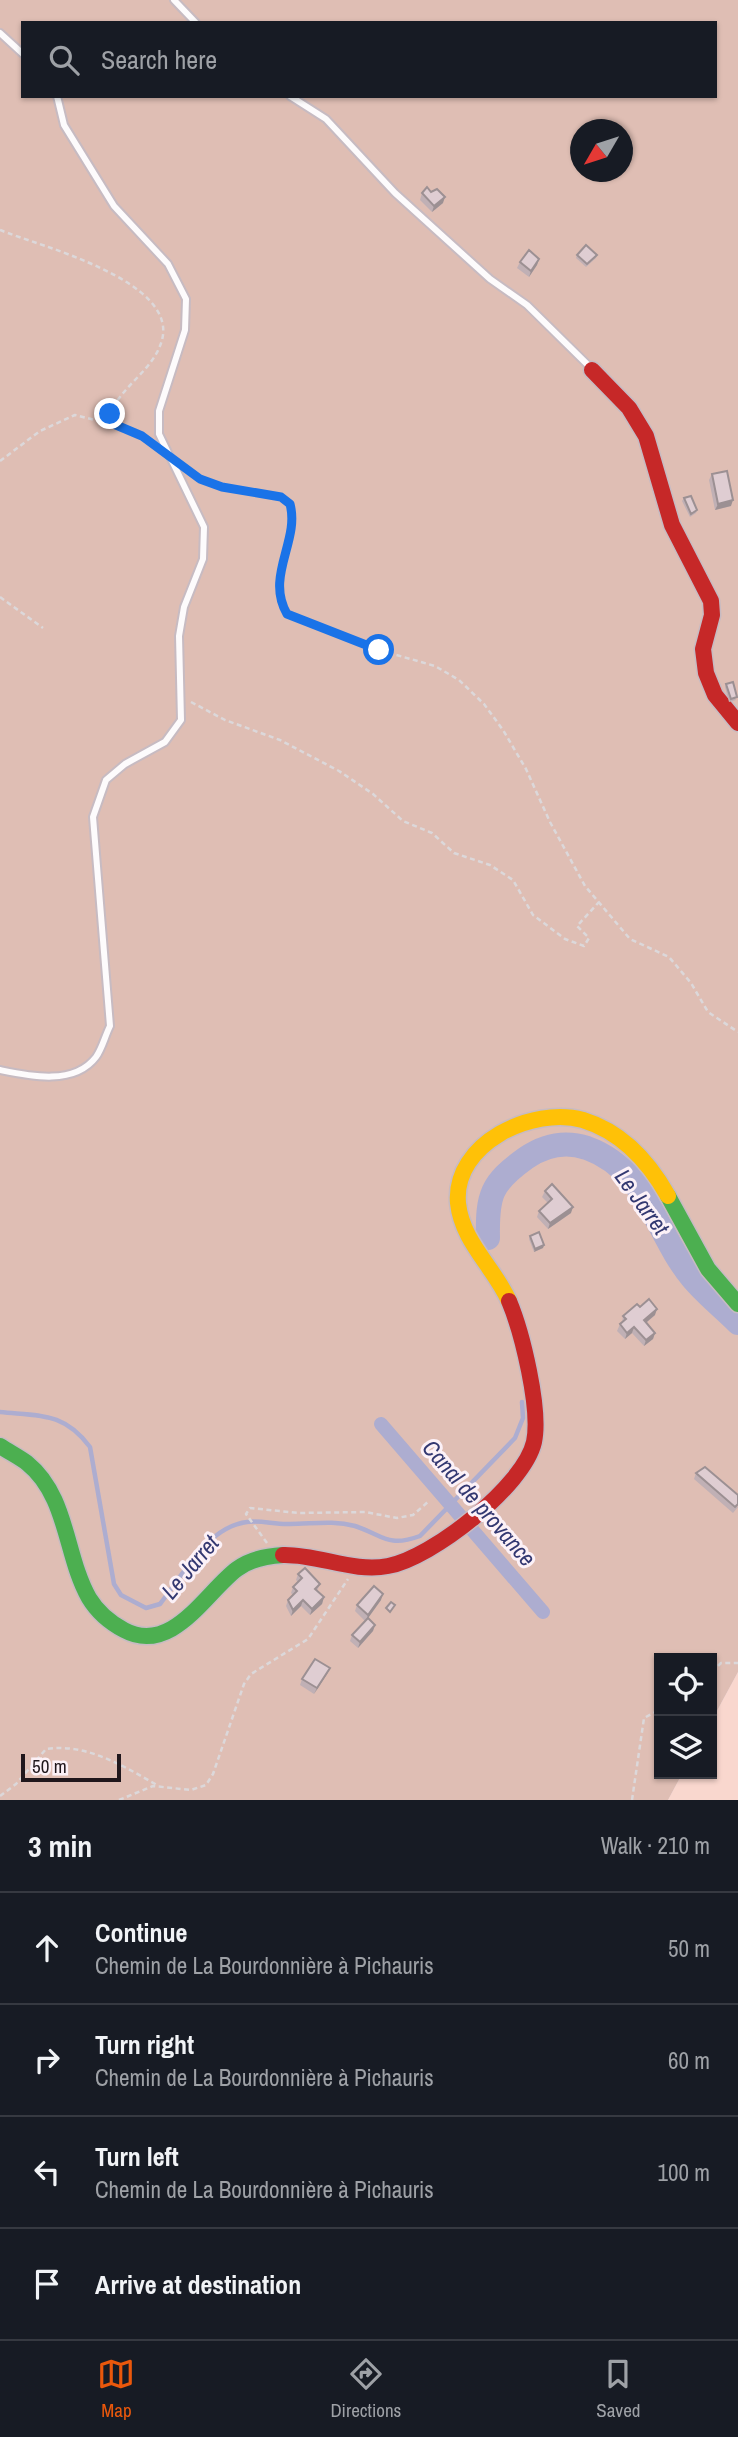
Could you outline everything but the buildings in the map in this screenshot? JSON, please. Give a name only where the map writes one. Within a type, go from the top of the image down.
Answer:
[{"type":"main road","points":[[592,370],[639,421],[661,477],[678,540],[702,577],[712,602],[713,614],[705,637],[706,670],[712,691],[720,707],[738,723]]},
{"type":"main road","points":[[0,1446],[34,1467],[50,1486],[87,1594],[98,1612],[114,1627],[135,1634],[156,1635],[176,1628],[231,1574],[259,1558],[301,1555],[385,1567],[405,1562],[425,1551],[499,1492],[527,1459],[534,1442],[533,1410],[513,1310],[461,1222],[460,1178],[472,1158],[488,1142],[539,1119],[563,1116],[588,1122],[614,1135],[634,1150],[653,1173],[713,1277],[738,1304]]},
{"type":"lane","points":[[174,0],[194,21]]},
{"type":"lane","points":[[0,33],[21,52]]},
{"type":"lane","points":[[0,1070],[40,1078],[77,1071],[95,1058],[110,1026],[93,817],[106,780],[125,764],[165,742],[181,720],[178,636],[184,607],[203,559],[204,527],[159,434],[159,411],[185,330],[186,299],[169,264],[114,206],[64,125],[57,98]]},
{"type":"lane","points":[[293,98],[327,119],[395,193],[490,279],[527,305],[592,370]]},
{"type":"path","points":[[0,230],[110,271],[151,301],[160,316],[162,339],[149,363],[115,400],[110,414],[116,425]]},
{"type":"path","points":[[0,461],[40,431],[75,415],[116,425],[142,436],[200,479],[222,487],[281,497],[290,504],[293,517],[279,582],[280,602],[287,614],[379,650],[435,666],[458,680],[484,704],[526,769],[579,875],[599,902],[630,939],[669,957],[691,983],[708,1012],[738,1032]]},
{"type":"path","points":[[0,597],[43,628]]},
{"type":"path","points":[[182,697],[225,720],[280,740],[338,771],[373,794],[403,821],[432,833],[454,853],[502,872],[513,880],[533,915],[565,939],[584,946],[589,938],[577,926],[599,902]]},
{"type":"path","points":[[255,1530],[246,1514],[250,1508],[299,1513],[365,1512],[397,1518],[413,1515],[429,1501]]},
{"type":"path","points":[[119,1800],[159,1787],[191,1790],[206,1786],[214,1774],[244,1684],[251,1674],[308,1639],[356,1564]]},
{"type":"path","points":[[717,1667],[721,1663],[738,1663]]},
{"type":"path","points":[[632,1800],[644,1718],[654,1713]]},
{"type":"path","points":[[0,1796],[16,1784],[46,1749],[64,1746],[112,1761],[159,1787]]},
{"type":"shaded area","points":[[0,0],[738,0],[738,1672],[717,1711],[717,1653],[654,1653],[654,1779],[679,1779],[668,1800],[0,1800]]},
{"type":"shaded area","points":[[738,1672],[738,1800],[668,1800],[679,1779],[717,1779],[717,1711]]},
{"type":"waterway","name":"Le Jarret","points":[[488,1238],[490,1200],[505,1175],[526,1158],[548,1147],[571,1145],[587,1148],[608,1158],[624,1171],[648,1204],[692,1278],[738,1323]]},
{"type":"waterway","name":"Le Jarret","points":[[0,1412],[39,1416],[61,1422],[71,1427],[90,1447],[114,1584],[121,1595],[146,1608],[160,1604],[208,1542],[233,1526],[247,1522],[339,1523],[400,1541],[420,1536],[515,1438],[523,1418],[522,1402]]},
{"type":"waterway","name":"Canal de provance","points":[[381,1424],[543,1612]]},
{"type":"traffic: fast","points":[[668,1196],[708,1269],[738,1304]]},
{"type":"traffic: fast","points":[[0,1446],[27,1463],[51,1492],[89,1598],[104,1617],[124,1630],[141,1636],[158,1635],[173,1628],[187,1618],[237,1569],[259,1559],[283,1555]]},
{"type":"traffic: slow","points":[[509,1301],[472,1242],[458,1203],[460,1182],[468,1163],[482,1147],[500,1134],[520,1124],[563,1117],[597,1125],[633,1150],[652,1171],[668,1196]]},
{"type":"traffic: jam","points":[[592,370],[629,408],[646,436],[672,525],[711,601],[712,615],[703,649],[706,673],[715,695],[738,723]]},
{"type":"traffic: jam","points":[[283,1555],[362,1567],[388,1566],[406,1560],[451,1535],[474,1518],[513,1479],[527,1460],[534,1442],[535,1410],[529,1371],[509,1301]]},
{"type":"route","points":[[110,414],[116,425],[142,436],[200,479],[222,487],[281,497],[290,504],[293,517],[281,560],[279,582],[280,602],[287,614],[379,650]]}]
